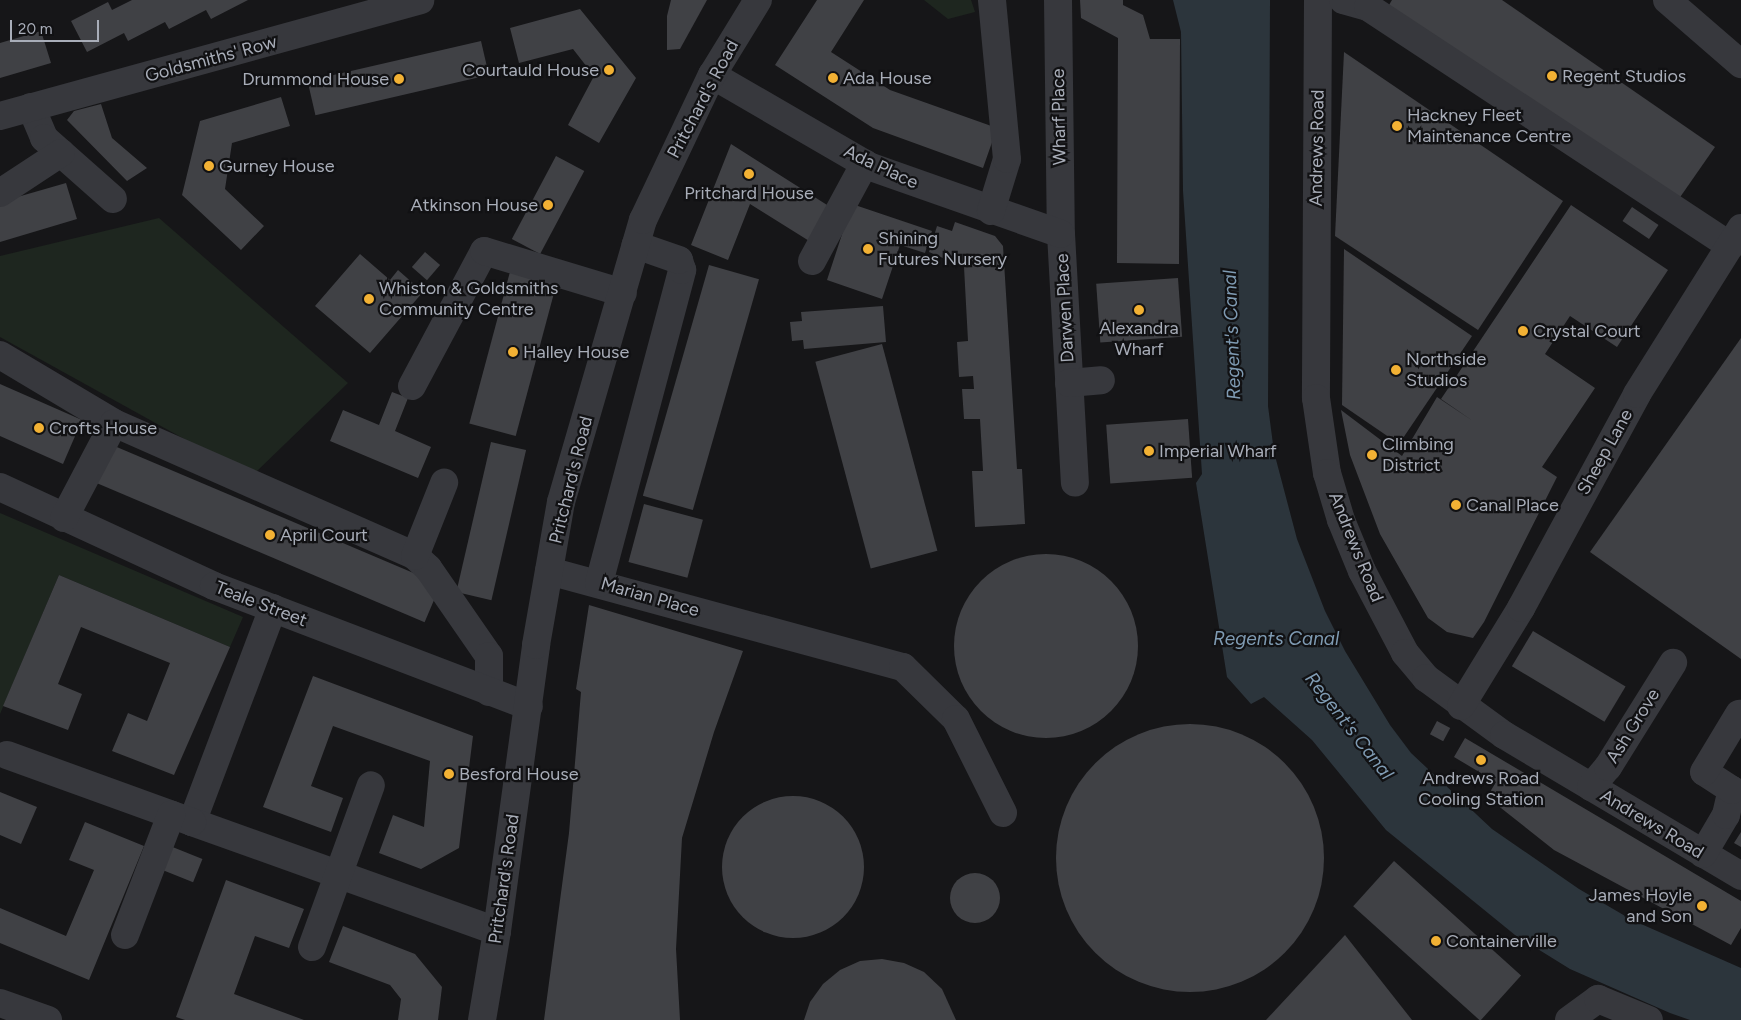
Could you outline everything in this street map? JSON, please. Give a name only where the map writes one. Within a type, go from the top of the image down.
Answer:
[{"type":"street","name":"Goldsmiths' Row","points":[[0,116],[420,0]]},
{"type":"street","name":"Pritchard's Road","points":[[482,1020],[561,502],[643,220],[670,158],[712,75],[758,0]]},
{"type":"street","points":[[991,211],[1007,159],[992,0]]},
{"type":"street","name":"Wharf Place","points":[[1058,0],[1061,242]]},
{"type":"street","name":"Andrews Road","points":[[1318,0],[1315,350],[1320,442],[1341,520],[1391,628],[1414,666],[1461,706],[1590,787],[1741,876]]},
{"type":"street","points":[[1343,0],[1368,7],[1735,237]]},
{"type":"street","points":[[1667,0],[1741,64]]},
{"type":"street","name":"Ada Place","points":[[712,75],[865,163],[991,211],[1061,242]]},
{"type":"street","points":[[31,107],[44,138],[113,198]]},
{"type":"street","points":[[0,193],[61,153]]},
{"type":"street","points":[[812,261],[865,163]]},
{"type":"street","name":"Sheep Lane","points":[[1461,706],[1521,608],[1637,394],[1735,237]]},
{"type":"street","name":"Darwen Place","points":[[1061,242],[1075,483]]},
{"type":"street","points":[[600,583],[682,270],[679,260],[636,245]]},
{"type":"street","points":[[412,386],[484,251],[623,293]]},
{"type":"street","points":[[0,355],[114,423],[415,556],[428,568],[489,656],[489,692]]},
{"type":"street","name":"Darwen Place","points":[[1070,383],[1101,380]]},
{"type":"street","points":[[64,518],[114,423]]},
{"type":"street","points":[[415,556],[444,483]]},
{"type":"street","name":"Teale Street","points":[[0,487],[214,586],[529,706]]},
{"type":"street","name":"Marian Place","points":[[549,571],[600,583],[903,667],[956,719],[1003,813]]},
{"type":"street","points":[[125,935],[182,818],[273,608]]},
{"type":"street","name":"Ash Grove","points":[[1590,787],[1608,767],[1674,663]]},
{"type":"street","points":[[1703,854],[1726,815],[1732,790],[1704,772],[1739,714]]},
{"type":"street","points":[[7,755],[497,931]]},
{"type":"street","points":[[312,947],[371,785]]},
{"type":"street","points":[[1569,1020],[1598,999],[1649,1020]]},
{"type":"street","points":[[0,1002],[48,1020]]},
{"type":"shaded area","points":[[924,0],[971,0],[975,12],[948,19]]},
{"type":"shaded area","points":[[159,218],[348,383],[256,472],[235,467],[0,337],[0,256]]},
{"type":"shaded area","points":[[0,513],[243,617],[230,647],[59,575],[0,714]]},
{"type":"water","name":"Regents Canal","points":[[1173,0],[1270,0],[1268,406],[1274,452],[1297,539],[1325,611],[1345,651],[1390,725],[1411,753],[1492,829],[1579,889],[1632,920],[1741,968],[1741,1020],[1690,1020],[1670,1013],[1570,969],[1515,935],[1386,830],[1312,740],[1264,697],[1251,704],[1227,677],[1196,483],[1202,474],[1183,191],[1181,32]]},
{"type":"building","points":[[132,0],[248,0],[211,19],[206,10],[169,29],[165,22],[128,41],[124,33],[87,52],[71,21],[108,2],[112,10]]},
{"type":"building","points":[[671,0],[707,0],[680,49],[667,50],[667,16]]},
{"type":"building","name":"Ada House","points":[[817,0],[864,0],[831,52],[890,90],[997,128],[983,168],[873,128],[775,65]]},
{"type":"building","points":[[1080,0],[1123,0],[1123,5],[1143,15],[1150,39],[1180,39],[1179,264],[1117,263],[1118,38],[1081,18]]},
{"type":"building","name":"Regent Studios","points":[[1392,0],[1502,0],[1715,147],[1676,203],[1389,5]]},
{"type":"building","name":"Courtauld House","points":[[580,9],[636,78],[599,143],[568,125],[594,76],[573,49],[519,63],[510,28]]},
{"type":"building","points":[[41,31],[51,63],[0,78],[0,43]]},
{"type":"building","name":"Drummond House","points":[[481,41],[489,75],[315,115],[308,81]]},
{"type":"building","name":"Hackney Fleet Maintenance Centre","points":[[1344,52],[1563,201],[1478,330],[1335,236]]},
{"type":"building","name":"Gurney House","points":[[281,97],[290,126],[232,143],[225,189],[264,226],[241,250],[182,195],[200,121]]},
{"type":"building","points":[[101,104],[112,138],[147,168],[127,181],[67,120],[74,111]]},
{"type":"building","name":"Pritchard House","points":[[731,144],[835,210],[814,244],[750,204],[728,260],[691,245]]},
{"type":"building","name":"Atkinson House","points":[[556,156],[584,171],[540,254],[512,239]]},
{"type":"building","points":[[66,183],[77,219],[0,242],[0,202]]},
{"type":"building","name":"Shining Futures Nursery","points":[[852,204],[932,231],[925,253],[900,245],[882,299],[827,280]]},
{"type":"building","points":[[1571,205],[1668,270],[1617,347],[1570,316],[1545,354],[1595,388],[1542,467],[1557,477],[1484,622],[1473,638],[1447,632],[1428,618],[1380,534],[1350,455],[1341,410],[1402,456],[1437,397],[1473,421],[1441,399]]},
{"type":"building","points":[[1632,207],[1659,225],[1649,239],[1622,221]]},
{"type":"building","points":[[955,222],[995,236],[1003,246],[1017,469],[1022,469],[1025,524],[975,527],[972,471],[983,471],[980,419],[964,419],[962,389],[974,389],[973,376],[959,377],[957,342],[968,341],[964,267],[929,252],[937,226],[952,231]]},
{"type":"building","name":"Northside Studios","points":[[1344,249],[1472,336],[1399,444],[1342,405]]},
{"type":"building","points":[[425,252],[440,265],[427,280],[412,267]]},
{"type":"building","name":"Whiston & Goldsmiths Community Centre","points":[[360,254],[390,280],[398,270],[423,292],[370,353],[315,306]]},
{"type":"building","points":[[709,265],[759,279],[693,510],[643,496]]},
{"type":"building","name":"Halley House","points":[[511,268],[557,280],[516,436],[469,424]]},
{"type":"building","name":"Alexandra Wharf","points":[[1178,278],[1182,337],[1100,343],[1096,284]]},
{"type":"building","points":[[883,306],[886,342],[804,349],[803,340],[792,341],[790,322],[802,321],[801,312]]},
{"type":"building","points":[[1741,338],[1741,659],[1590,552]]},
{"type":"building","points":[[882,344],[937,551],[871,569],[815,362]]},
{"type":"building","name":"Crofts House","points":[[0,384],[82,420],[63,464],[0,436]]},
{"type":"building","points":[[392,392],[408,398],[395,431],[431,447],[418,478],[330,441],[343,410],[379,425]]},
{"type":"building","name":"Imperial Wharf","points":[[1188,419],[1192,478],[1110,484],[1106,425]]},
{"type":"building","points":[[491,442],[526,450],[491,600],[456,592]]},
{"type":"building","name":"April Court","points":[[112,445],[441,584],[425,622],[96,483]]},
{"type":"building","points":[[644,504],[703,520],[687,578],[628,562]]},
{"type":"building","points":[[1037,554],[1055,554],[1081,561],[1097,569],[1111,581],[1123,595],[1131,611],[1138,637],[1138,655],[1131,681],[1123,697],[1111,711],[1097,723],[1073,734],[1055,738],[1037,738],[1019,734],[995,723],[969,697],[958,673],[954,655],[954,637],[958,619],[969,595],[995,569],[1019,558]]},
{"type":"building","points":[[59,575],[230,647],[174,775],[112,751],[128,713],[147,721],[170,663],[81,627],[58,684],[82,694],[68,730],[3,706]]},
{"type":"building","points":[[589,605],[743,651],[714,732],[682,838],[676,949],[680,1020],[544,1020],[569,833],[581,692],[576,689]]},
{"type":"building","points":[[1533,631],[1626,687],[1604,722],[1512,666]]},
{"type":"building","name":"Besford House","points":[[313,676],[473,736],[459,848],[421,869],[379,853],[393,815],[424,827],[430,761],[333,726],[311,786],[343,798],[331,832],[263,807]]},
{"type":"building","points":[[1437,721],[1450,728],[1443,741],[1430,734]]},
{"type":"building","points":[[1190,724],[1216,727],[1241,734],[1275,754],[1285,763],[1294,773],[1314,807],[1321,832],[1324,858],[1321,884],[1314,909],[1294,943],[1285,953],[1275,962],[1241,982],[1216,989],[1190,992],[1164,989],[1139,982],[1105,962],[1095,953],[1086,943],[1066,909],[1059,884],[1056,858],[1059,832],[1066,807],[1086,773],[1095,763],[1105,754],[1139,734],[1164,727]]},
{"type":"building","points":[[1465,738],[1741,901],[1741,928],[1731,945],[1554,850],[1487,797],[1496,782],[1454,757]]},
{"type":"building","points":[[0,792],[37,807],[21,844],[0,835]]},
{"type":"building","points":[[793,796],[820,802],[832,808],[843,817],[852,828],[858,840],[864,867],[858,894],[852,906],[843,917],[832,926],[820,932],[793,938],[766,932],[754,926],[743,917],[734,906],[728,894],[722,867],[728,840],[734,828],[743,817],[754,808],[766,802]]},
{"type":"building","points":[[85,822],[144,846],[89,980],[0,943],[0,908],[66,936],[94,870],[69,860]]},
{"type":"building","points":[[1741,832],[1741,847],[1734,843]]},
{"type":"building","points":[[170,846],[202,859],[193,882],[161,869]]},
{"type":"building","name":"Containerville","points":[[1394,861],[1521,975],[1479,1020],[1353,906]]},
{"type":"building","points":[[980,873],[993,880],[999,888],[999,908],[993,916],[985,922],[970,923],[957,916],[951,908],[950,893],[957,880],[965,874]]},
{"type":"building","points":[[226,880],[304,909],[289,948],[255,936],[234,994],[304,1020],[185,1020],[176,1017]]},
{"type":"building","points":[[343,926],[415,954],[442,987],[438,1020],[398,1020],[401,999],[390,985],[329,962]]},
{"type":"building","points":[[1345,935],[1412,1020],[1266,1020]]},
{"type":"building","points":[[882,959],[904,963],[924,972],[942,989],[956,1020],[804,1020],[810,1002],[823,984],[840,970],[860,961]]},
{"type":"place","name":"Courtauld House","points":[[609,70]]},
{"type":"place","name":"Regent Studios","points":[[1552,76]]},
{"type":"place","name":"Ada House","points":[[833,78]]},
{"type":"place","name":"Drummond House","points":[[399,79]]},
{"type":"place","name":"Hackney Fleet Maintenance Centre","points":[[1397,126]]},
{"type":"place","name":"Gurney House","points":[[209,166]]},
{"type":"place","name":"Pritchard House","points":[[749,174]]},
{"type":"place","name":"Atkinson House","points":[[548,205]]},
{"type":"place","name":"Shining Futures Nursery","points":[[868,249]]},
{"type":"place","name":"Whiston & Goldsmiths Community Centre","points":[[369,299]]},
{"type":"place","name":"Alexandra Wharf","points":[[1139,310]]},
{"type":"place","name":"Crystal Court","points":[[1523,331]]},
{"type":"place","name":"Halley House","points":[[513,352]]},
{"type":"place","name":"Northside Studios","points":[[1396,370]]},
{"type":"place","name":"Crofts House","points":[[39,428]]},
{"type":"place","name":"Imperial Wharf","points":[[1149,451]]},
{"type":"place","name":"Climbing District","points":[[1372,455]]},
{"type":"place","name":"Canal Place","points":[[1456,505]]},
{"type":"place","name":"April Court","points":[[270,535]]},
{"type":"place","name":"Andrews Road Cooling Station","points":[[1481,760]]},
{"type":"place","name":"Besford House","points":[[449,774]]},
{"type":"place","name":"James Hoyle and Son","points":[[1702,906]]},
{"type":"place","name":"Containerville","points":[[1436,941]]},
{"type":"water label","name":"Regent's Canal","points":[[1232,335]]},
{"type":"water label","name":"Regent's Canal","points":[[1349,726]]}]
